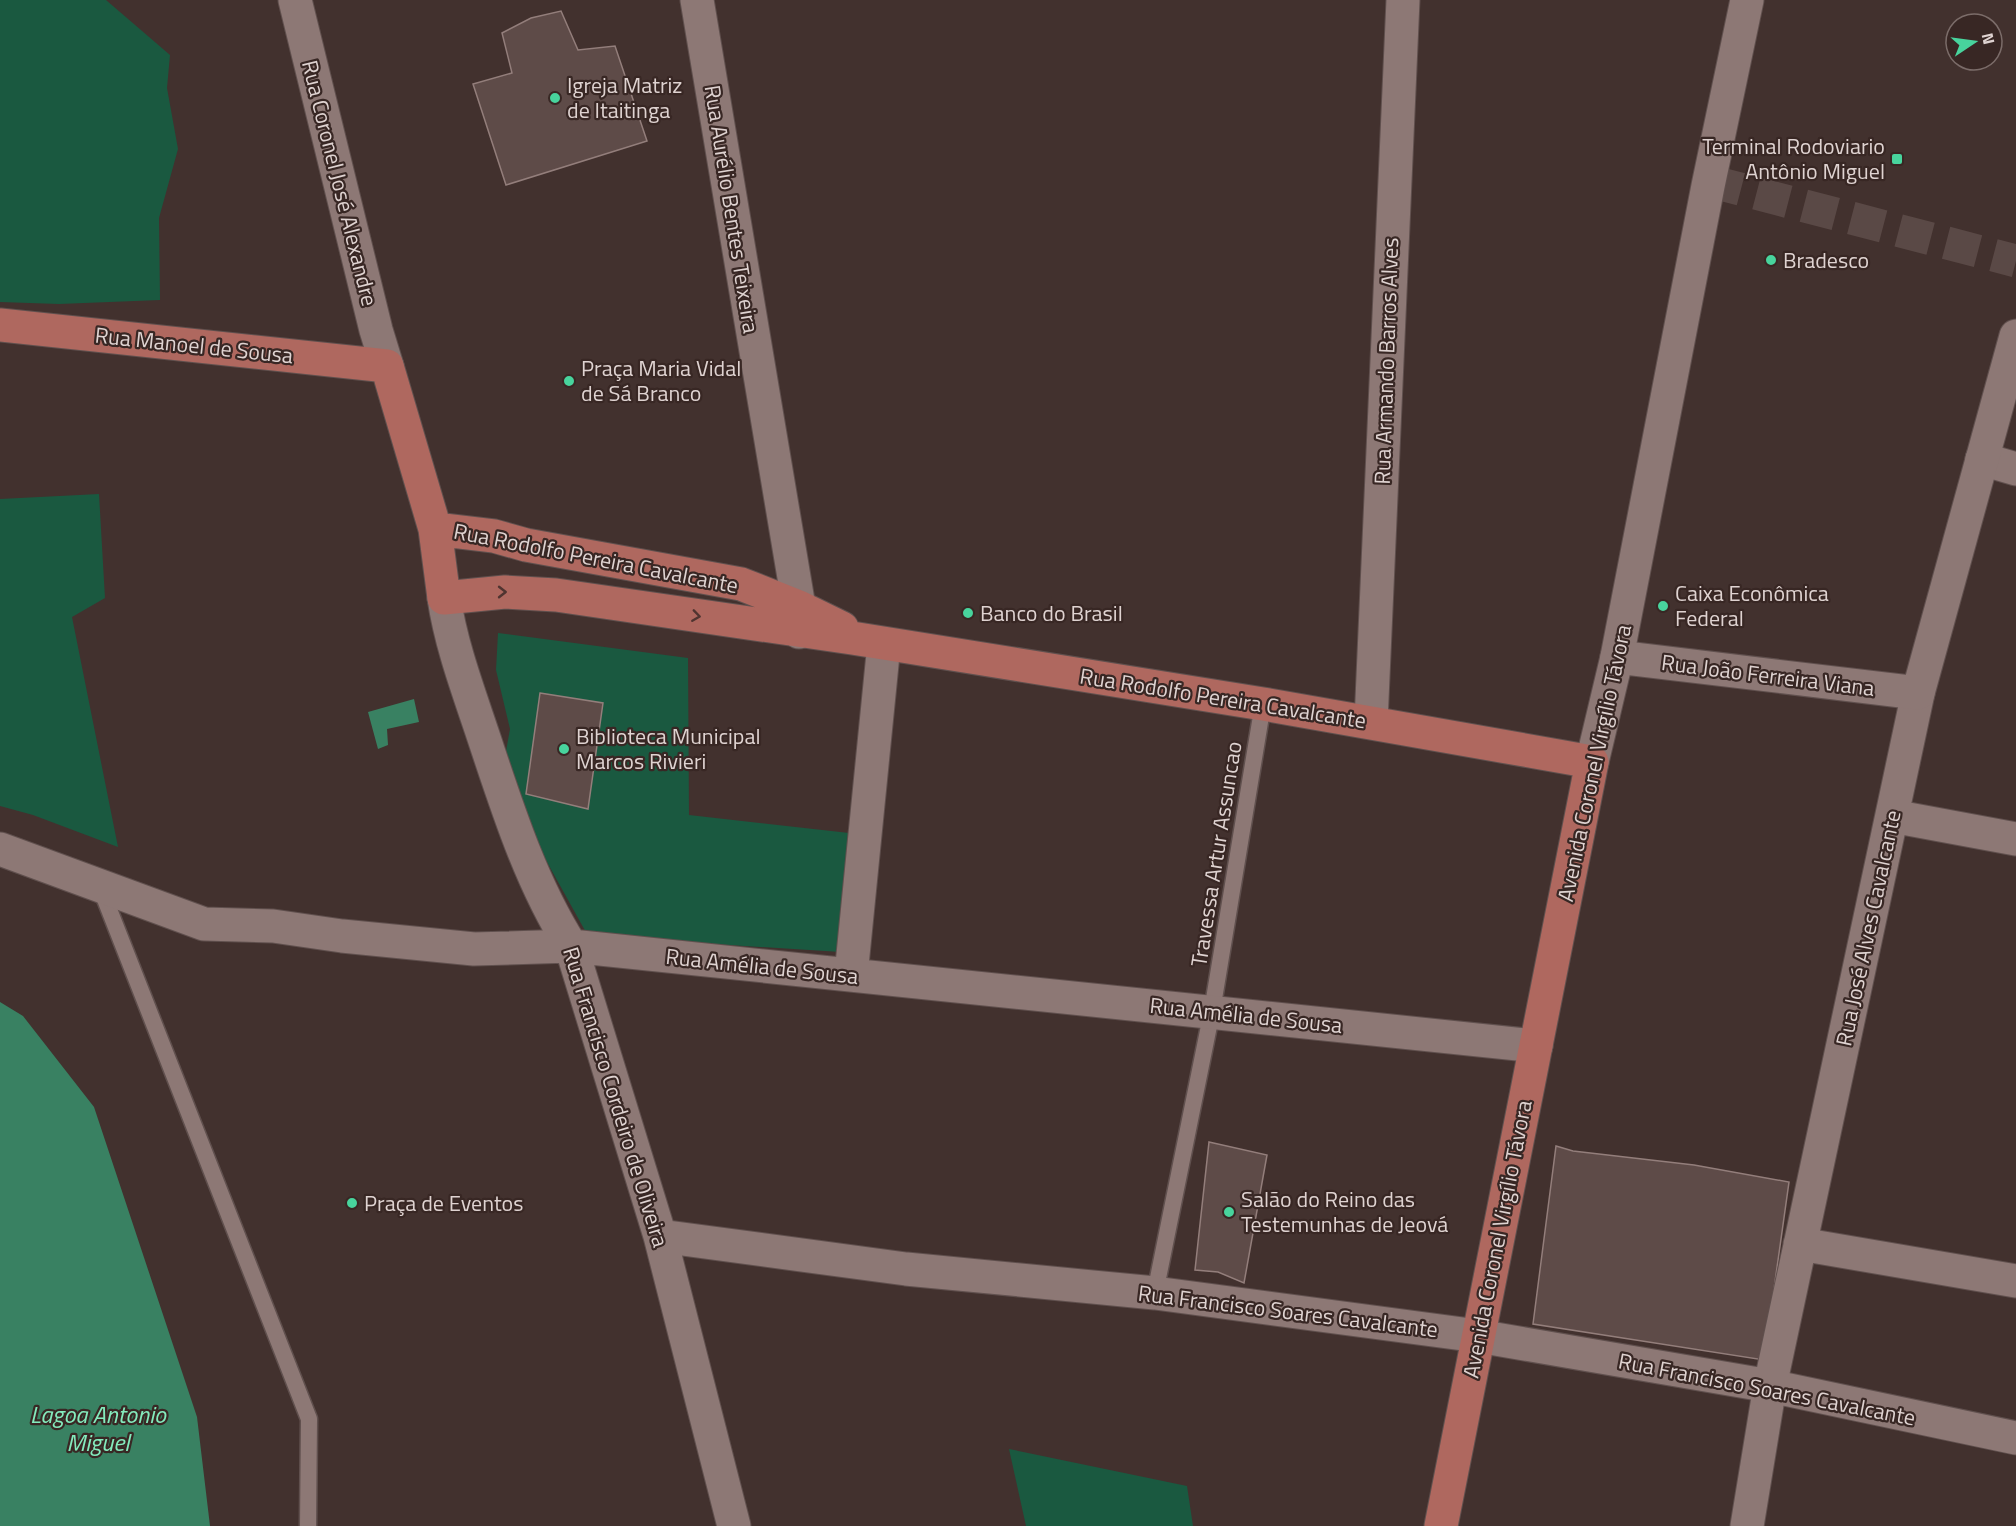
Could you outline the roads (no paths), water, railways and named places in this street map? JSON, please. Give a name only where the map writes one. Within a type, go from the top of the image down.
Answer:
[{"type":"main road","name":"Rua Manoel de Sousa","points":[[0,325],[387,366]]},
{"type":"main road","name":"Rua Francisco Cordeiro de Oliveira","points":[[387,366],[435,529],[444,598]]},
{"type":"main road","name":"Rua Rodolfo Pereira Cavalcante","points":[[435,529],[494,536],[526,545],[741,584],[799,619],[852,638],[1371,722],[1592,762]]},
{"type":"main road","name":"Rua Rodolfo Pereira Cavalcante","points":[[444,598],[505,592],[556,595],[799,619]]},
{"type":"main road","name":"Avenida Coronel Virgílio Távora","points":[[1441,1526],[1592,762]]},
{"type":"street","name":"Rua Coronel José Alexandre","points":[[295,0],[376,330],[387,366]]},
{"type":"street","name":"Rua Aurélio Bentes Teixeira","points":[[698,0],[799,619]]},
{"type":"street","name":"Rua Armando Barros Alves","points":[[1371,722],[1402,0]]},
{"type":"street","name":"Avenida Coronel Virgílio Távora","points":[[1592,762],[1617,657],[1708,186],[1747,0]]},
{"type":"street","name":"Rua José Alves Cavalcante","points":[[1747,1526],[1770,1386],[1918,693],[2016,336]]},
{"type":"street","points":[[1982,459],[2016,469]]},
{"type":"street","name":"Rua Francisco Cordeiro de Oliveira","points":[[444,598],[448,626],[513,825],[550,911],[571,946],[660,1236],[734,1526]]},
{"type":"street","points":[[851,975],[884,644]]},
{"type":"street","name":"Rua João Ferreira Viana","points":[[1617,657],[1918,693]]},
{"type":"street","points":[[1892,816],[2016,839]]},
{"type":"street","name":"Rua Amélia de Sousa","points":[[0,849],[204,924],[273,926],[342,936],[474,949],[571,946],[1536,1046]]},
{"type":"street","name":"Rua Francisco Soares Cavalcante","points":[[660,1236],[906,1269],[1155,1293],[1478,1336],[1770,1386],[2016,1438]]},
{"type":"street","points":[[1800,1244],[2016,1281]]},
{"type":"lane","name":"Travessa Artur Assuncao","points":[[1155,1293],[1212,1011],[1263,704]]},
{"type":"lane","points":[[101,888],[309,1419],[308,1526]]},
{"type":"water","points":[[414,699],[419,722],[387,729],[388,745],[378,749],[368,712]]},
{"type":"water","name":"Lagoa Antonio Miguel","points":[[0,1002],[23,1016],[94,1107],[197,1417],[210,1526],[0,1526]]},
{"type":"tunnel","points":[[1709,181],[2016,261]]},
{"type":"place","name":"Igreja Matriz de Itaitinga","points":[[555,98]]},
{"type":"place","name":"Terminal Rodoviario Antônio Miguel","points":[[1897,159]]},
{"type":"place","name":"Bradesco","points":[[1771,260]]},
{"type":"place","name":"Praça Maria Vidal de Sá Branco","points":[[569,381]]},
{"type":"place","name":"Caixa Econômica Federal","points":[[1663,606]]},
{"type":"place","name":"Banco do Brasil","points":[[968,613]]},
{"type":"place","name":"Biblioteca Municipal Marcos Rivieri","points":[[564,749]]},
{"type":"place","name":"Praça de Eventos","points":[[352,1203]]},
{"type":"place","name":"Salão do Reino das Testemunhas de Jeová","points":[[1229,1212]]}]
